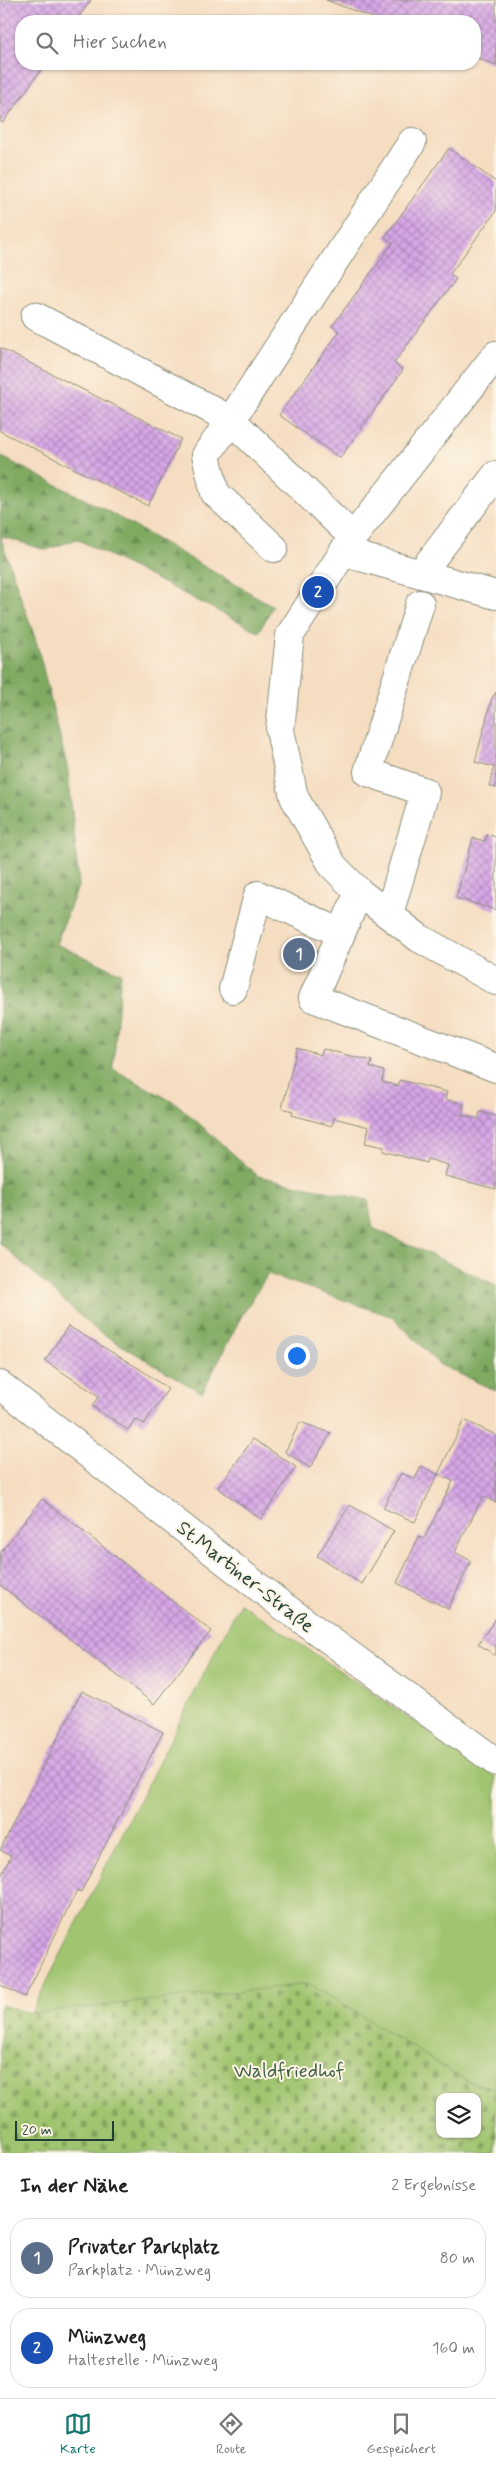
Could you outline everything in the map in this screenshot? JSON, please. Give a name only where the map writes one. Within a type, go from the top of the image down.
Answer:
[{"type":"street","points":[[274,548],[215,493],[206,455],[231,420],[412,142]]},
{"type":"street","points":[[35,316],[231,420],[348,545],[421,573],[496,595]]},
{"type":"street","points":[[496,355],[348,545],[290,635],[280,730],[294,798],[333,866],[359,892],[419,938],[496,981]]},
{"type":"street","points":[[421,573],[496,475]]},
{"type":"street","points":[[389,914],[425,792],[368,772],[420,604]]},
{"type":"street","points":[[359,892],[313,998],[496,1068]]},
{"type":"street","points":[[233,989],[258,895],[341,933]]},
{"type":"street","name":"St.Martiner-Straße","points":[[0,1385],[279,1603],[496,1762]]},
{"type":"green space","points":[[0,456],[104,509],[273,606],[259,632],[77,539],[46,550],[0,536]]},
{"type":"green space","points":[[0,536],[37,644],[68,770],[79,884],[56,944],[121,973],[113,1069],[177,1104],[258,1176],[368,1200],[373,1228],[496,1285],[496,1391],[440,1365],[393,1317],[268,1274],[241,1317],[202,1393],[96,1330],[0,1243]]},
{"type":"green space","points":[[240,1603],[496,1777],[496,2090],[465,2080],[31,2013]]},
{"type":"green space","name":"Waldfriedhof","points":[[310,1984],[465,2080],[496,2090],[496,2153],[0,2153],[0,2005],[31,2013]]},
{"type":"building","points":[[2,0],[91,0],[80,15],[15,15],[15,70],[41,70],[3,123],[0,121],[0,3]]},
{"type":"building","points":[[326,0],[496,0],[496,65],[481,59],[481,15],[365,15]]},
{"type":"building","points":[[449,148],[496,182],[496,211],[450,274],[456,279],[394,363],[403,370],[340,458],[279,415],[339,332],[332,326],[393,243],[385,237]]},
{"type":"building","points":[[0,348],[181,439],[148,506],[0,431]]},
{"type":"building","points":[[496,692],[496,788],[489,786],[494,767],[475,762],[492,698]]},
{"type":"building","points":[[487,834],[496,837],[496,910],[456,898],[473,838],[485,841]]},
{"type":"building","points":[[297,1048],[321,1055],[323,1049],[372,1061],[370,1067],[384,1071],[382,1082],[398,1086],[400,1080],[447,1092],[445,1099],[464,1104],[462,1115],[478,1119],[480,1112],[496,1116],[496,1189],[445,1176],[448,1165],[428,1159],[427,1163],[383,1151],[384,1147],[365,1143],[369,1127],[334,1118],[332,1126],[292,1115],[293,1111],[282,1108]]},
{"type":"building","points":[[68,1326],[140,1369],[168,1389],[144,1424],[135,1419],[128,1430],[92,1406],[99,1396],[45,1361]]},
{"type":"building","points":[[464,1420],[496,1435],[496,1503],[483,1496],[455,1552],[471,1561],[448,1609],[397,1583],[419,1536],[424,1539],[453,1481],[438,1474]]},
{"type":"building","points":[[300,1422],[331,1433],[310,1468],[285,1452]]},
{"type":"building","points":[[253,1439],[296,1467],[261,1519],[218,1488]]},
{"type":"building","points":[[421,1466],[438,1474],[415,1522],[383,1508],[401,1473],[415,1479]]},
{"type":"building","points":[[42,1499],[211,1631],[154,1704],[0,1585],[0,1553]]},
{"type":"building","points":[[350,1505],[394,1531],[362,1584],[317,1556]]},
{"type":"building","points":[[496,1618],[496,1656],[478,1644]]},
{"type":"building","points":[[82,1691],[163,1732],[81,1892],[77,1890],[25,1997],[0,1985],[0,1878],[11,1856],[0,1850]]},
{"type":"place","name":"Münzweg","points":[[318,592]]},
{"type":"place","name":"Privater Parkplatz","points":[[299,954]]}]
